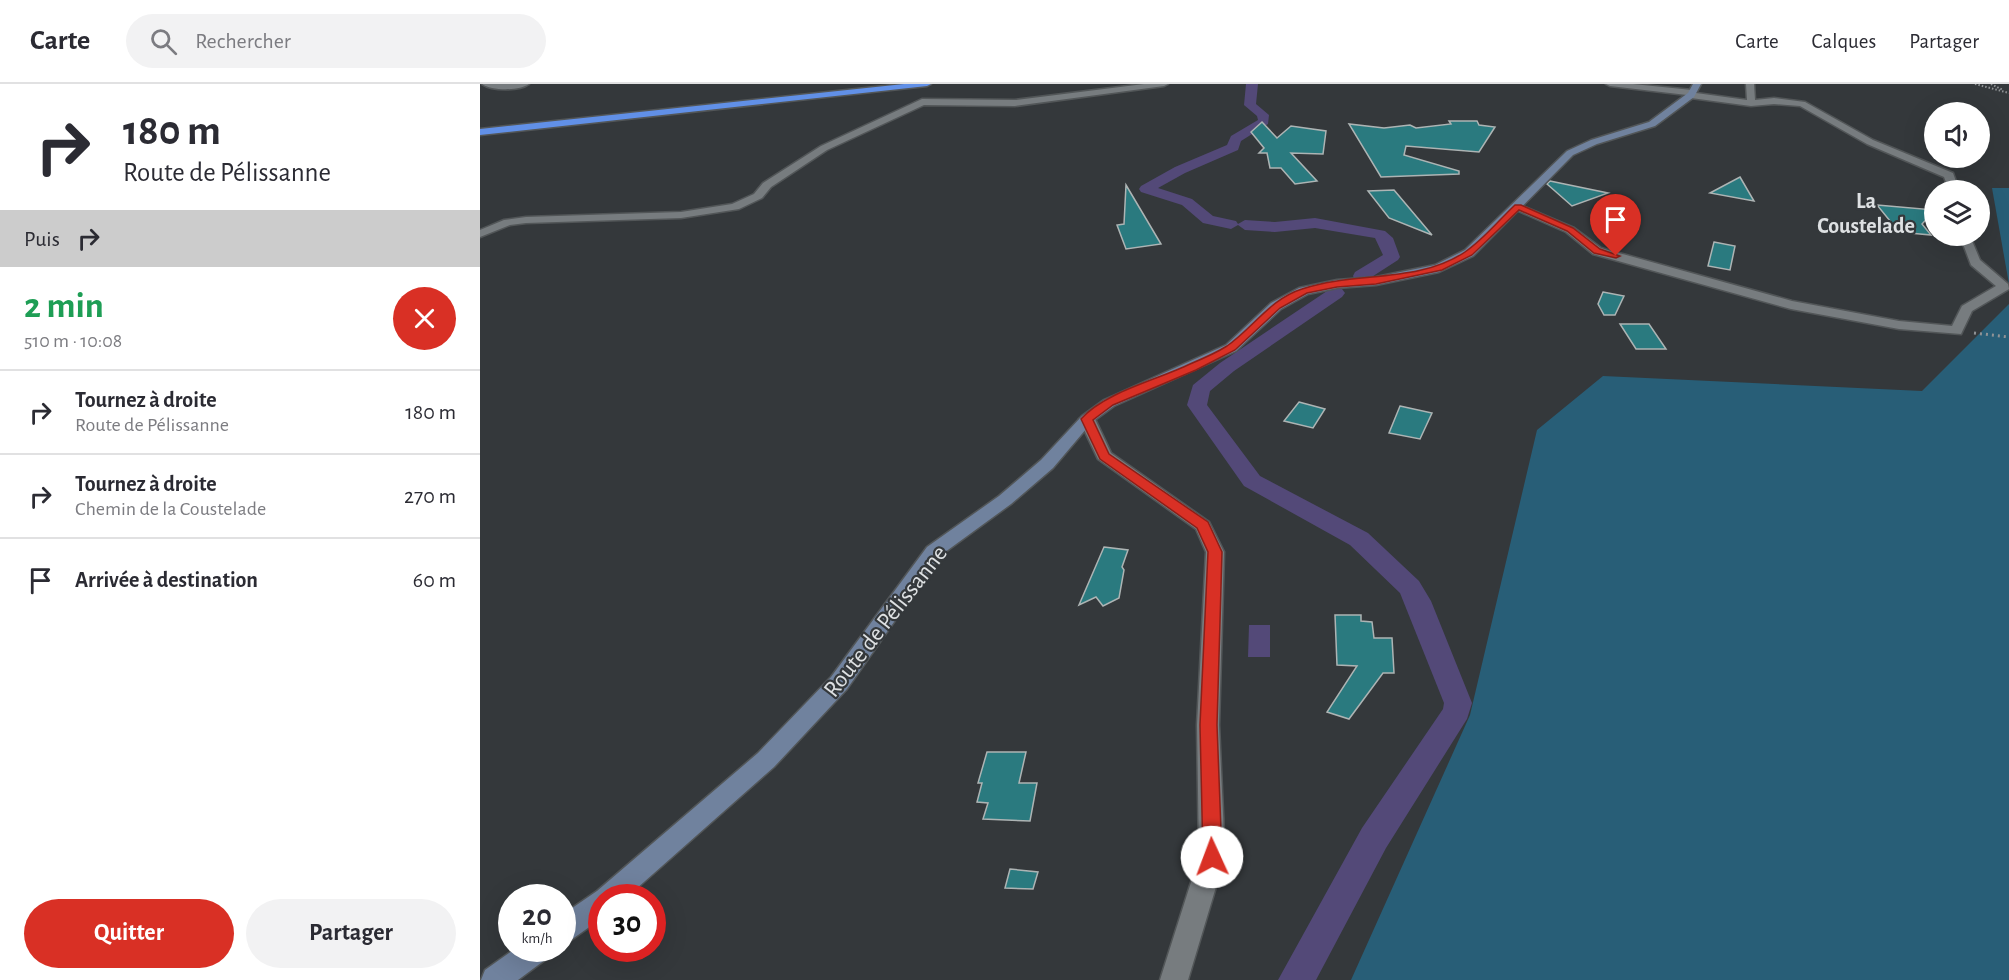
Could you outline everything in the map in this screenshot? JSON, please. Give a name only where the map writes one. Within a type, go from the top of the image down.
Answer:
[{"type":"highway","points":[[480,123],[846,84]]},
{"type":"highway","points":[[480,132],[927,84]]},
{"type":"street","points":[[486,84],[497,86],[525,84]]},
{"type":"street","points":[[480,234],[508,222],[526,220],[681,215],[735,207],[758,196],[767,185],[824,148],[922,102],[1026,102],[1164,84]]},
{"type":"street","points":[[1610,84],[1751,103],[1782,101],[1802,104],[1870,142],[1949,175],[1951,180]]},
{"type":"street","name":"Route de Pélissanne","points":[[623,884],[766,760],[839,683],[934,551],[1005,500],[1047,464],[1087,419],[1109,403],[1231,348],[1276,306],[1304,291],[1337,284],[1376,281],[1439,268],[1469,254],[1570,153],[1594,142],[1653,124],[1692,94],[1697,84]]},
{"type":"street","points":[[1750,84],[1751,103]]},
{"type":"street","points":[[1518,207],[1570,230],[1597,251],[1791,305],[1899,325],[1956,331],[1967,309],[2004,287],[1975,262],[1969,246]]},
{"type":"street","points":[[1087,419],[1104,456],[1203,526],[1215,552],[1208,725],[1212,857],[1174,980]]},
{"type":"street","points":[[495,980],[520,962]]},
{"type":"path","points":[[1975,84],[2009,93]]},
{"type":"path","points":[[1991,84],[2009,93]]},
{"type":"path","points":[[1956,331],[2009,337]]},
{"type":"shaded area","points":[[1992,188],[2009,188],[2009,284]]},
{"type":"shaded area","points":[[2009,304],[2009,980],[1351,980],[1470,715],[1537,430],[1603,376],[1922,391]]},
{"type":"shaded area","points":[[1249,625],[1270,625],[1270,657],[1248,657]]},
{"type":"building","points":[[1449,121],[1477,121],[1479,125],[1495,127],[1479,152],[1406,146],[1404,155],[1459,171],[1459,174],[1381,177],[1349,124],[1384,128],[1410,125],[1416,128],[1451,124]]},
{"type":"building","points":[[1262,122],[1277,138],[1291,126],[1326,131],[1323,154],[1291,153],[1317,181],[1295,184],[1281,168],[1270,168],[1267,153],[1259,153],[1264,148],[1251,132]]},
{"type":"building","points":[[1740,177],[1754,201],[1710,193]]},
{"type":"building","points":[[1550,181],[1608,193],[1572,206],[1547,184]]},
{"type":"building","points":[[1126,185],[1161,244],[1126,249],[1117,225],[1124,224]]},
{"type":"building","points":[[1394,190],[1432,235],[1389,218],[1368,191]]},
{"type":"building","points":[[1877,205],[1924,209],[1922,224],[1924,234],[1899,232]]},
{"type":"building","points":[[1714,242],[1735,246],[1730,270],[1708,266]]},
{"type":"building","points":[[1603,292],[1624,296],[1615,315],[1604,315],[1598,304]]},
{"type":"building","points":[[1620,324],[1649,324],[1666,349],[1636,349]]},
{"type":"building","points":[[1299,402],[1325,409],[1313,428],[1284,421]]},
{"type":"building","points":[[1400,406],[1432,413],[1420,439],[1389,433]]},
{"type":"building","points":[[1104,547],[1128,550],[1122,567],[1124,570],[1119,598],[1103,606],[1096,597],[1079,605]]},
{"type":"building","points":[[1335,615],[1361,615],[1361,621],[1372,622],[1374,638],[1392,638],[1394,673],[1383,673],[1349,719],[1327,712],[1357,666],[1337,665]]},
{"type":"building","points":[[987,752],[1026,752],[1019,783],[1037,783],[1030,821],[983,819],[988,803],[977,802],[982,783],[978,783]]},
{"type":"building","points":[[1010,869],[1038,872],[1033,889],[1005,888]]},
{"type":"waterway","points":[[1231,224],[1208,220],[1187,202],[1146,189],[1180,170],[1233,147],[1235,139],[1264,121],[1263,115],[1250,105],[1252,84]]},
{"type":"waterway","points":[[1245,225],[1275,227],[1315,223],[1380,234],[1385,238],[1392,257],[1361,276]]},
{"type":"waterway","points":[[1296,980],[1374,838],[1457,711],[1458,703],[1418,601],[1410,587],[1359,539],[1252,481],[1197,405],[1200,389],[1227,367],[1336,293]]},
{"type":"district","name":"La Coustelade","points":[[1866,212]]},
{"type":"route","points":[[1212,857],[1208,725],[1215,552],[1203,526],[1104,456],[1087,419],[1109,403],[1231,348],[1276,306],[1304,291],[1337,284],[1376,281],[1439,268],[1469,254],[1518,207],[1570,230],[1597,251],[1616,256]]}]
